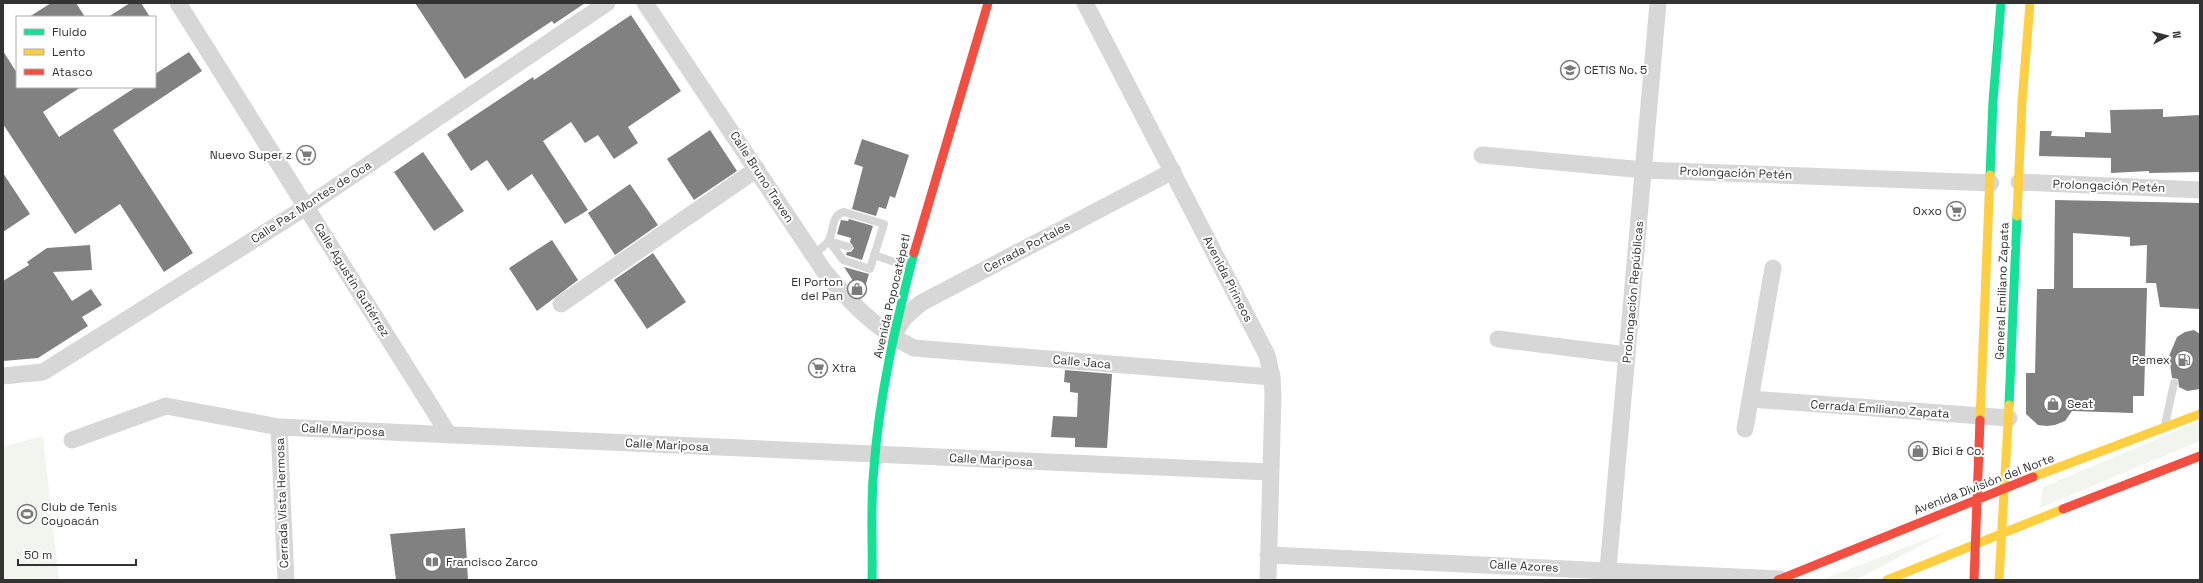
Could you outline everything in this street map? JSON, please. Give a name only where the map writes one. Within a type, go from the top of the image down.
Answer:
[{"type":"main road","name":"Avenida Popocatépetl","points":[[872,580],[875,454],[893,338],[909,267],[988,3]]},
{"type":"main road","name":"General Emiliano Zapata","points":[[1974,580],[1979,497],[1994,93],[2001,3]]},
{"type":"main road","name":"General Emiliano Zapata","points":[[1999,580],[2001,533],[2006,487],[2022,102],[2030,3]]},
{"type":"main road","name":"Avenida División del Norte","points":[[1779,580],[1979,497],[2200,414]]},
{"type":"main road","points":[[1887,580],[2001,533],[2200,456]]},
{"type":"street","name":"Calle Paz Montes de Oca","points":[[3,376],[43,372],[306,207],[607,3]]},
{"type":"street","name":"Calle Bruno Traven","points":[[645,3],[757,169],[812,255],[849,300],[893,338]]},
{"type":"street","name":"Avenida Pirineos","points":[[1085,3],[1173,170],[1267,355],[1272,377],[1268,580]]},
{"type":"street","name":"Prolongación Repúblicas","points":[[1607,575],[1658,3]]},
{"type":"street","name":"Calle Agustín Gutiérrez","points":[[179,4],[449,435]]},
{"type":"street","name":"Prolongación Petén","points":[[1482,155],[1644,170],[1991,183]]},
{"type":"street","points":[[561,304],[757,169]]},
{"type":"street","name":"Cerrada Portales","points":[[893,338],[905,317],[921,303],[1173,170]]},
{"type":"street","name":"Prolongación Petén","points":[[2019,182],[2200,190]]},
{"type":"street","points":[[1745,429],[1773,268]]},
{"type":"street","name":"Calle Jaca","points":[[893,338],[914,348],[1272,377]]},
{"type":"street","points":[[1498,339],[1627,355]]},
{"type":"street","name":"Cerrada Emiliano Zapata","points":[[1750,399],[2009,418]]},
{"type":"street","name":"Calle Mariposa","points":[[72,440],[166,406],[279,427],[1270,472]]},
{"type":"street","name":"Cerrada Vista Hermosa","points":[[279,427],[286,580]]},
{"type":"street","name":"Calle Azores","points":[[1268,555],[1607,575],[1779,580]]},
{"type":"lane","points":[[812,255],[829,241],[838,215],[844,212],[884,224],[870,269],[842,260],[829,241]]},
{"type":"lane","points":[[829,241],[848,247]]},
{"type":"lane","points":[[874,255],[909,267]]},
{"type":"lane","points":[[2164,428],[2174,383]]},
{"type":"shaded area","points":[[2200,421],[2200,441],[2040,508],[2043,487]]},
{"type":"shaded area","name":"Club de Tenis Coyoacán","points":[[43,436],[59,580],[3,580],[3,447]]},
{"type":"shaded area","points":[[1948,531],[1856,580],[1821,580]]},
{"type":"building","points":[[51,3],[76,3],[84,16],[31,16]]},
{"type":"building","points":[[130,3],[141,3],[149,16],[110,16]]},
{"type":"building","points":[[415,3],[585,3],[554,24],[552,21],[465,79]]},
{"type":"building","points":[[631,15],[681,91],[628,127],[638,143],[614,159],[598,135],[585,143],[571,122],[543,141],[588,210],[565,224],[532,174],[508,191],[487,160],[471,171],[447,134],[533,77],[534,80]]},
{"type":"building","points":[[3,51],[16,71],[16,88],[79,88],[43,112],[59,137],[134,88],[156,88],[156,73],[189,52],[202,71],[113,130],[193,253],[164,272],[120,204],[75,234],[3,124]]},
{"type":"building","points":[[2163,109],[2163,117],[2200,115],[2200,172],[2149,173],[2149,171],[2111,173],[2111,158],[2039,156],[2040,131],[2052,131],[2051,136],[2085,137],[2085,132],[2111,133],[2110,110]]},
{"type":"building","points":[[710,130],[737,171],[694,200],[667,159]]},
{"type":"building","points":[[862,139],[909,155],[895,198],[890,196],[886,209],[879,207],[876,216],[852,209],[863,167],[854,164]]},
{"type":"building","points":[[423,152],[464,211],[434,231],[394,172]]},
{"type":"building","points":[[3,173],[30,214],[3,232]]},
{"type":"building","points":[[630,184],[658,225],[615,255],[588,213]]},
{"type":"building","points":[[2055,200],[2200,203],[2200,309],[2160,307],[2156,283],[2146,283],[2147,245],[2130,246],[2130,237],[2073,233],[2073,288],[2147,288],[2144,396],[2133,396],[2133,413],[2072,411],[2065,421],[2047,426],[2038,425],[2026,414],[2026,373],[2035,373],[2037,289],[2054,289]]},
{"type":"building","points":[[849,219],[873,226],[862,260],[846,255],[847,252],[851,252],[854,248],[850,242],[851,238],[837,234],[841,220],[848,221]]},
{"type":"building","points":[[552,240],[578,280],[537,311],[509,268]]},
{"type":"building","points":[[90,245],[92,270],[53,272],[72,301],[91,289],[102,305],[82,317],[88,326],[38,358],[3,361],[3,281],[29,265],[27,262],[47,248]]},
{"type":"building","points":[[653,253],[686,302],[647,329],[614,280]]},
{"type":"building","points":[[844,267],[869,274],[865,287],[855,284]]},
{"type":"building","name":"Pemex","points":[[2194,330],[2200,334],[2200,389],[2187,391],[2179,387],[2178,379],[2172,378],[2169,356],[2177,337],[2185,332]]},
{"type":"building","points":[[1065,370],[1112,374],[1107,448],[1075,447],[1075,438],[1051,437],[1053,416],[1077,417],[1078,393],[1070,392],[1070,383],[1064,382]]},
{"type":"building","points":[[465,528],[468,580],[396,580],[390,534]]},
{"type":"traffic: fast","points":[[1990,175],[1993,101],[2001,3]]},
{"type":"traffic: fast","points":[[2009,405],[2017,216]]},
{"type":"traffic: fast","points":[[872,580],[872,496],[876,441],[889,360],[914,253]]},
{"type":"traffic: slow","points":[[2017,216],[2022,102],[2030,3]]},
{"type":"traffic: slow","points":[[1980,420],[1990,175]]},
{"type":"traffic: slow","points":[[1999,580],[2009,405]]},
{"type":"traffic: slow","points":[[2033,477],[2200,414]]},
{"type":"traffic: slow","points":[[1887,580],[2063,509]]},
{"type":"traffic: jam","points":[[914,253],[988,3]]},
{"type":"traffic: jam","points":[[1974,580],[1980,420]]},
{"type":"traffic: jam","points":[[2063,509],[2200,456]]},
{"type":"traffic: jam","points":[[1778,580],[2033,477]]},
{"type":"place","name":"CETIS No. 5","points":[[1570,70]]},
{"type":"place","name":"Nuevo Super z","points":[[306,155]]},
{"type":"place","name":"Oxxo","points":[[1956,211]]},
{"type":"place","name":"El Porton del Pan","points":[[857,289]]},
{"type":"place","name":"Pemex","points":[[2184,360]]},
{"type":"place","name":"Xtra","points":[[818,368]]},
{"type":"place","name":"Seat","points":[[2053,404]]},
{"type":"place","name":"Bici & Co.","points":[[1918,451]]},
{"type":"place","name":"Club de Tenis Coyoacán","points":[[27,514]]},
{"type":"place","name":"Francisco Zarco","points":[[432,562]]}]
